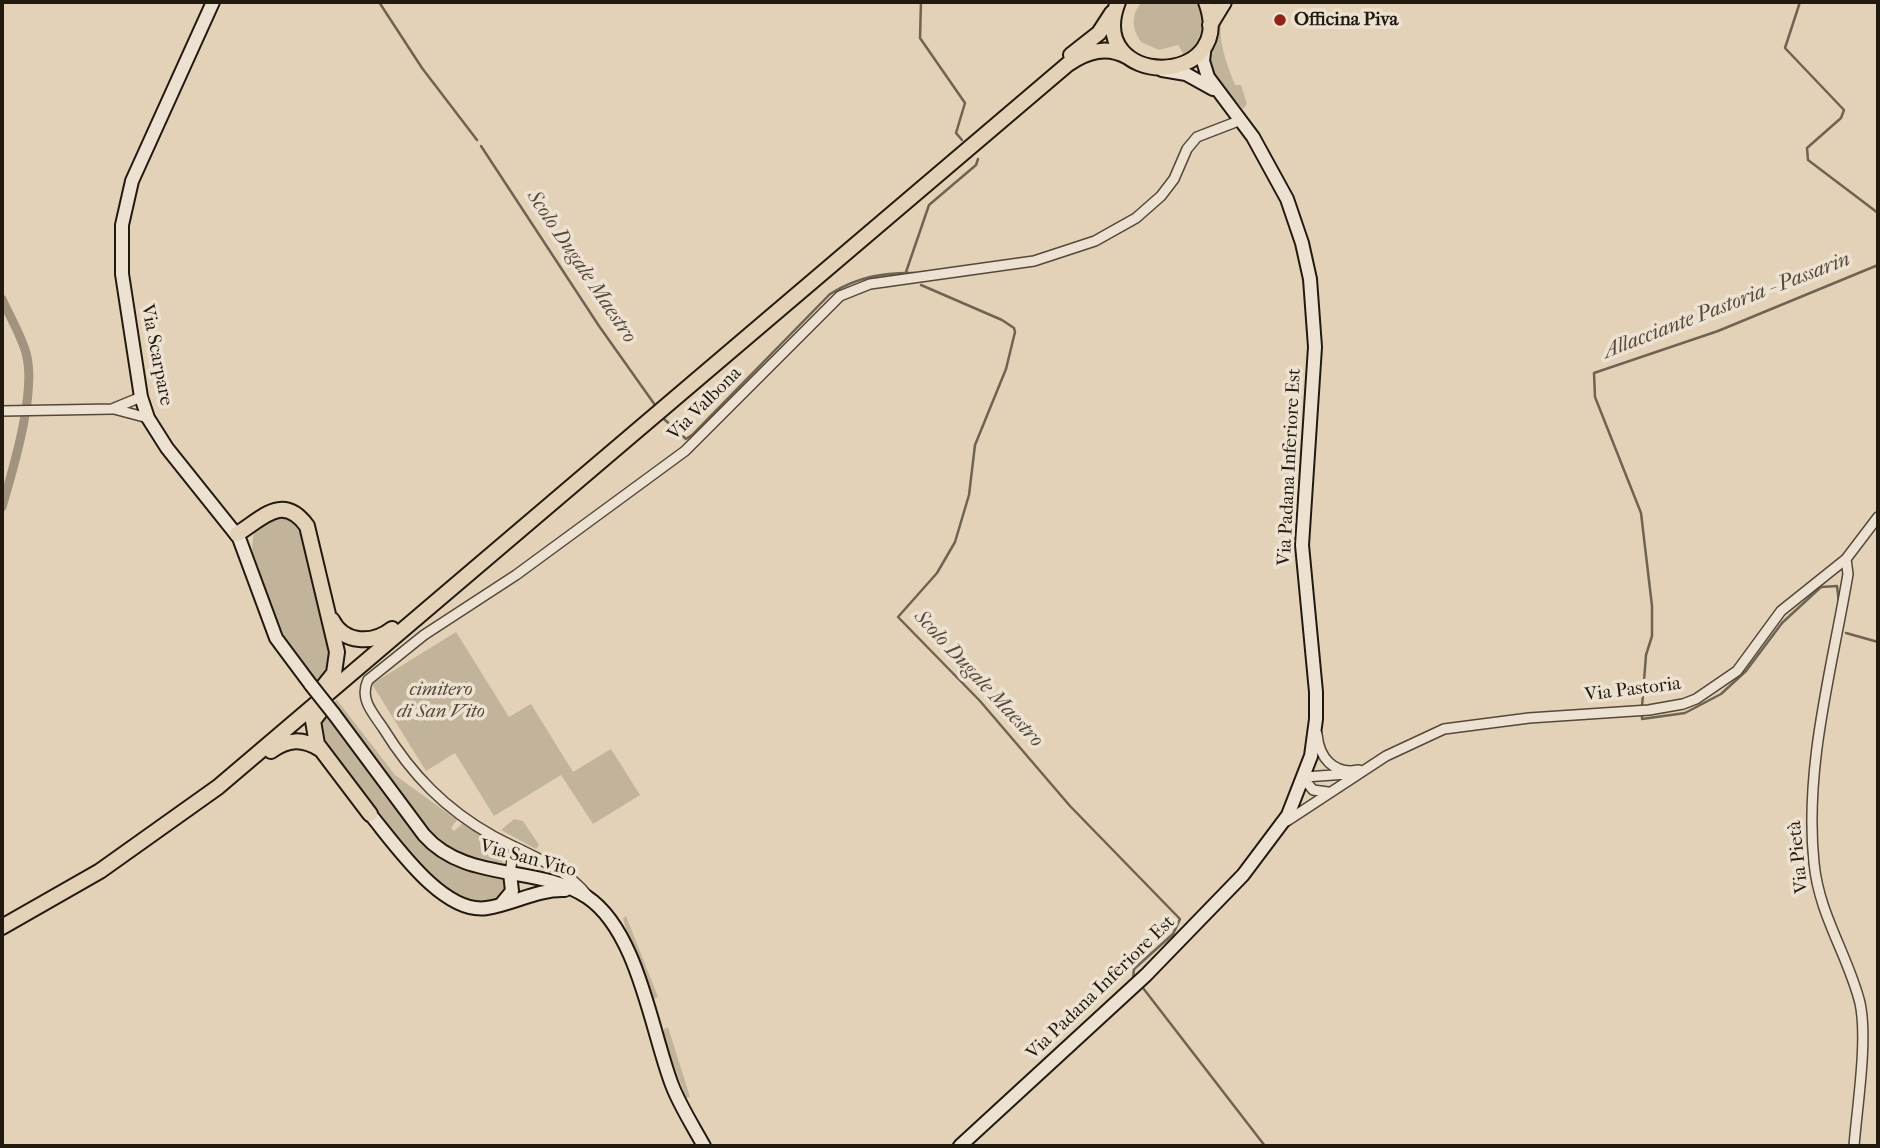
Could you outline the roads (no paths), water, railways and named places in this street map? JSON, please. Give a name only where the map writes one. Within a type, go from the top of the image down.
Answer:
[{"type":"main road","points":[[1206,2],[1208,34]]},
{"type":"main road","points":[[1051,77],[1090,52],[1110,50],[1144,66],[1161,70],[1187,62],[1208,34],[1224,2]]},
{"type":"main road","points":[[1117,3],[1115,32],[1128,57]]},
{"type":"main road","points":[[218,787],[1051,77],[1069,57],[1099,33],[1117,3]]},
{"type":"main road","points":[[237,534],[272,511],[286,511],[304,522],[311,536],[331,619],[337,659],[332,678],[247,762]]},
{"type":"main road","points":[[331,619],[339,631],[350,637],[374,639],[448,592]]},
{"type":"main road","points":[[370,814],[320,749],[312,730],[316,713],[399,633]]},
{"type":"main road","points":[[2,927],[100,870],[283,743],[302,741],[320,749]]},
{"type":"street","name":"Via Scarpare","points":[[213,2],[136,169],[124,216],[121,265],[141,397],[148,418],[167,448],[237,534],[249,558],[278,642],[311,685]]},
{"type":"street","name":"Via Padana Inferiore Est","points":[[960,1146],[1146,975],[1243,876],[1278,831],[1304,778],[1316,722],[1302,545],[1315,346],[1313,297],[1303,243],[1290,206],[1271,167],[1241,120],[1218,92],[1204,66],[1208,34]]},
{"type":"street","name":"Via Padana Inferiore Est","points":[[1161,70],[1185,74],[1218,92]]},
{"type":"street","name":"Via Valbona","points":[[591,900],[569,877],[453,810],[422,783],[365,699],[366,684],[374,674],[424,635],[524,569],[692,445],[840,296],[870,284],[1034,261],[1095,241],[1136,218],[1161,196],[1174,179],[1187,149],[1197,137],[1241,120]]},
{"type":"street","points":[[112,409],[141,397]]},
{"type":"street","points":[[2,411],[112,409],[148,418]]},
{"type":"street","name":"Via Pastoria","points":[[1278,831],[1299,812],[1362,769],[1409,743],[1444,729],[1530,718],[1658,709],[1696,699],[1737,671],[1781,611],[1846,559],[1878,517]]},
{"type":"street","name":"Via Pietà","points":[[1846,559],[1848,574],[1812,782],[1812,825],[1814,865],[1822,904],[1861,1008],[1854,1146]]},
{"type":"street","name":"Via San Vito","points":[[311,685],[436,847],[457,860],[577,891],[591,900],[612,921],[626,949],[673,1088],[704,1146]]},
{"type":"street","points":[[1316,722],[1318,744],[1323,757],[1340,770],[1362,769]]},
{"type":"street","name":"Via Pastoria","points":[[1304,778],[1362,769]]},
{"type":"street","points":[[1304,778],[1316,791],[1333,790]]},
{"type":"street","points":[[370,814],[420,873],[451,900],[472,909],[502,904],[543,891],[577,891]]},
{"type":"street","points":[[502,904],[512,891],[510,873],[514,847]]},
{"type":"street","points":[[502,904],[527,891],[534,878],[534,864],[529,854]]},
{"type":"waterway","name":"Scolo Dugale Maestro","points":[[379,2],[422,68],[477,140]]},
{"type":"waterway","points":[[921,2],[920,38],[965,103],[956,133],[962,140]]},
{"type":"waterway","points":[[1800,2],[1785,48],[1844,110],[1841,118],[1807,148],[1808,160],[1878,213]]},
{"type":"waterway","name":"Scolo Dugale Maestro","points":[[481,146],[599,326],[655,405]]},
{"type":"waterway","points":[[906,272],[929,205],[976,165],[978,159]]},
{"type":"waterway","name":"Allacciante Pastoria - Passarin","points":[[1642,707],[1646,655],[1652,636],[1652,606],[1641,513],[1595,397],[1594,373],[1718,331],[1878,265]]},
{"type":"waterway","name":"Scolo Dugale Maestro","points":[[664,419],[686,439],[830,294],[850,283],[871,277],[916,273]]},
{"type":"waterway","name":"Scolo Dugale Maestro","points":[[921,285],[1002,320],[1014,328],[1015,332],[1006,369],[975,445],[969,495],[955,542],[937,573],[898,617],[980,701],[1070,806],[1180,919],[1173,934],[1134,969],[1133,979]]},
{"type":"waterway","points":[[2,299],[24,346],[29,369],[22,430],[2,507]]},
{"type":"waterway","name":"Allacciante Pastoria - Passarin","points":[[1642,714],[1642,719],[1685,713],[1721,694],[1746,671],[1782,623],[1821,587],[1837,586],[1839,603]]},
{"type":"waterway","name":"Allacciante Pastoria - Passarin","points":[[1846,633],[1878,642]]},
{"type":"waterway","name":"Scolo Dugale Maestro","points":[[1143,988],[1265,1146]]},
{"type":"place","name":"Officina Piva","points":[[1280,20]]},
{"type":"park label","name":"cimitero di San Vito","points":[[441,701]]}]
